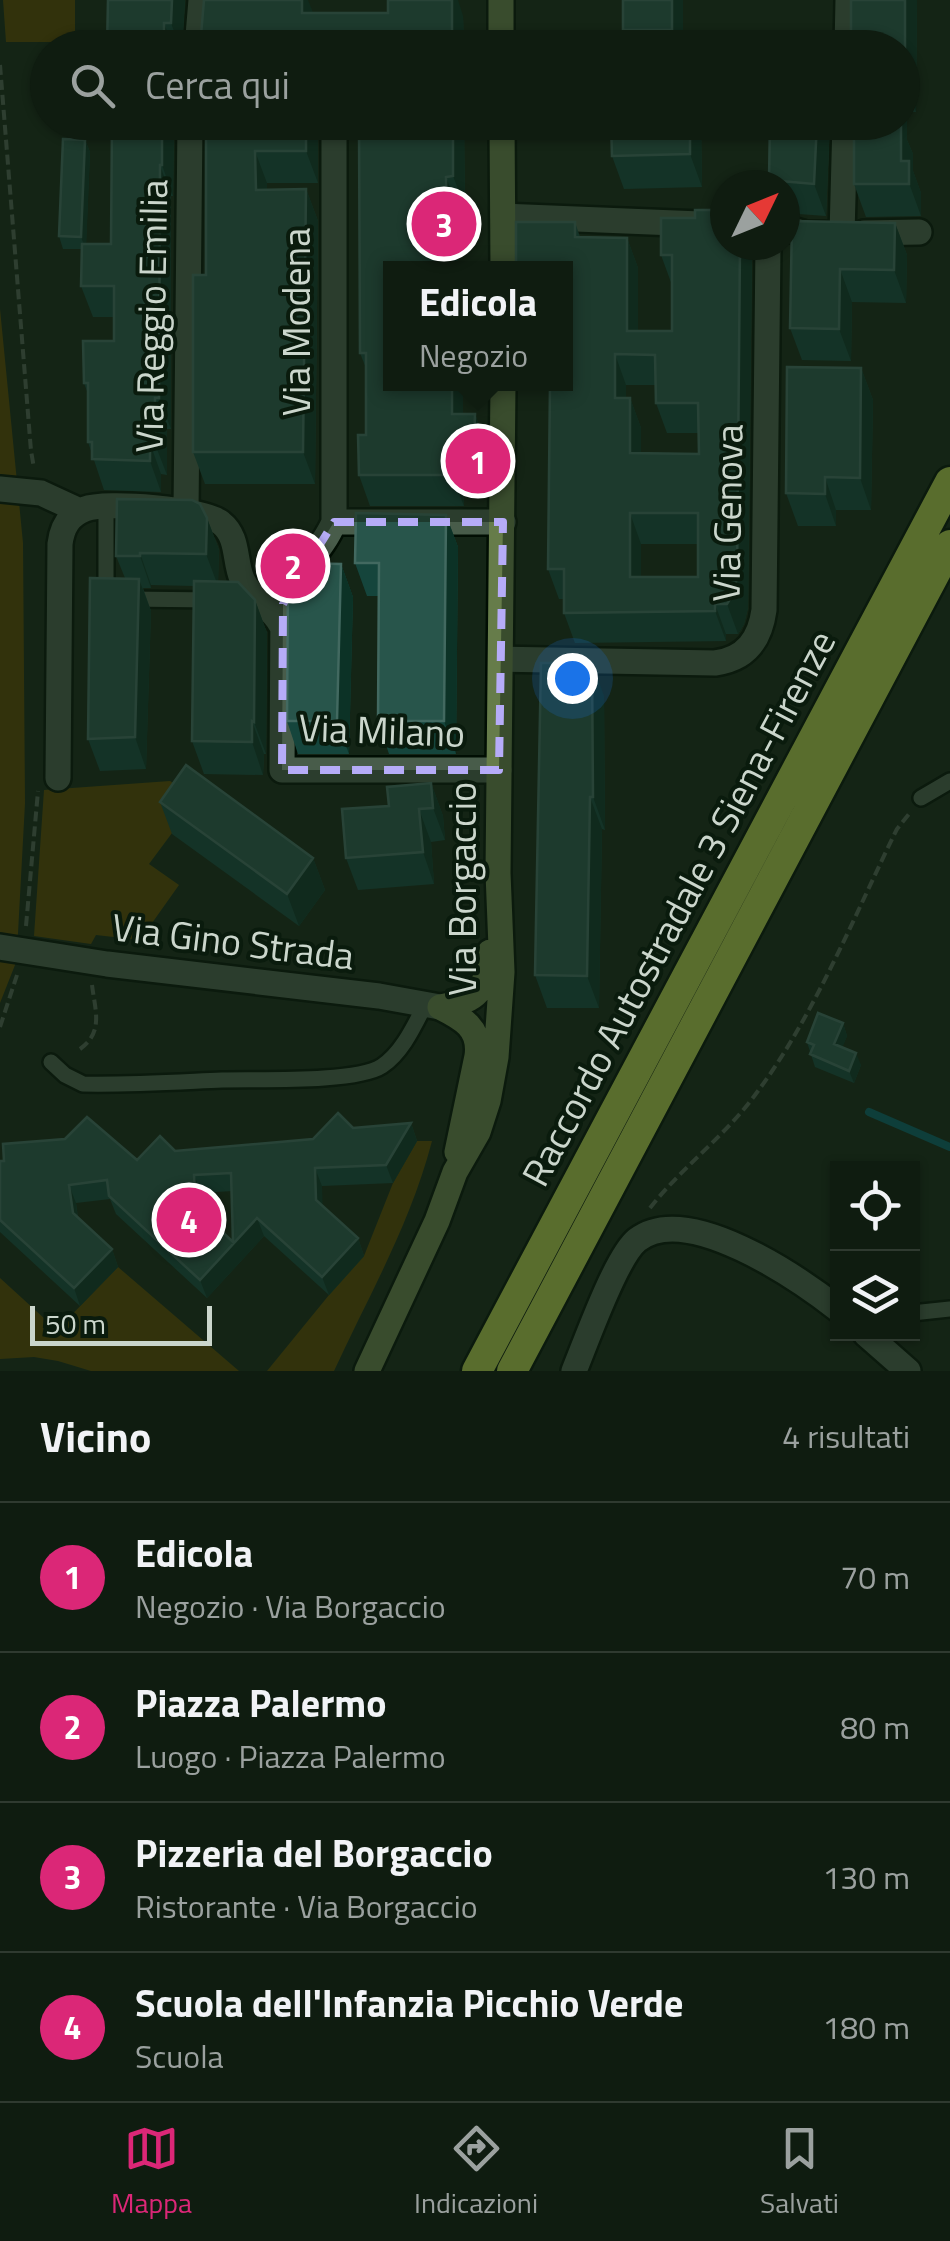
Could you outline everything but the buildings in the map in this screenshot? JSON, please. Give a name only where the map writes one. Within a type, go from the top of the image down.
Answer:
[{"type":"highway","name":"Raccordo Autostradale 3 Siena-Firenze","points":[[477,1371],[950,482]]},
{"type":"highway","name":"Raccordo Autostradale 3 Siena-Firenze","points":[[512,1371],[950,545]]},
{"type":"main road","points":[[501,0],[501,30]]},
{"type":"main road","points":[[502,140],[503,261]]},
{"type":"main road","name":"Via Borgaccio","points":[[367,1370],[481,1124],[496,1056],[502,972],[498,873],[503,391]]},
{"type":"main road","points":[[433,1005],[455,1004],[470,998],[485,982],[498,873]]},
{"type":"main road","points":[[433,1005],[466,1021],[478,1041],[456,1172]]},
{"type":"street","points":[[198,30],[201,0]]},
{"type":"street","points":[[847,30],[848,0]]},
{"type":"street","name":"Via Reggio Emilia","points":[[186,511],[190,140]]},
{"type":"street","name":"Via Modena","points":[[334,140],[334,522]]},
{"type":"street","points":[[842,234],[845,140]]},
{"type":"street","points":[[502,216],[710,225]]},
{"type":"street","points":[[800,232],[919,232]]},
{"type":"street","name":"Via Genova","points":[[501,659],[715,663],[736,658],[753,644],[764,610],[768,260]]},
{"type":"street","points":[[11,490],[48,496],[80,511]]},
{"type":"street","points":[[58,778],[60,544],[65,524],[80,511],[106,506],[186,511],[223,524],[234,542],[250,601],[275,614],[281,626]]},
{"type":"street","points":[[281,626],[289,589],[322,546],[334,522],[503,522]]},
{"type":"street","name":"Via Milano","points":[[281,626],[282,770],[499,770]]},
{"type":"street","name":"Via Gino Strada","points":[[12,953],[433,1005]]},
{"type":"street","points":[[574,1371],[628,1250],[647,1235],[668,1230],[727,1242],[783,1269],[830,1303]]},
{"type":"street","points":[[874,1341],[908,1371]]},
{"type":"lane","points":[[106,506],[106,599],[224,600]]},
{"type":"lane","points":[[921,798],[950,782]]},
{"type":"lane","points":[[51,1062],[64,1075],[84,1084],[360,1074],[378,1069],[394,1055],[433,1005]]},
{"type":"lane","points":[[920,1312],[950,1309]]},
{"type":"path","points":[[638,1240],[651,1206],[743,1111],[777,1063],[812,1003],[897,830],[921,798]]},
{"type":"path","points":[[0,1028],[12,953]]},
{"type":"path","points":[[80,1049],[90,1042],[96,1030],[90,962]]},
{"type":"highlighted area","points":[[334,522],[503,522],[499,770],[282,770],[283,604]]},
{"type":"shaded area","points":[[3,0],[75,0],[75,30],[30,30],[30,42],[6,42]]},
{"type":"shaded area","points":[[0,309],[23,543],[25,803],[15,965],[0,1003]]},
{"type":"shaded area","points":[[170,781],[198,798],[149,864],[179,885],[140,940],[96,935],[91,944],[34,936],[44,790]]},
{"type":"shaded area","points":[[417,1141],[432,1141],[423,1172],[388,1258],[334,1371],[267,1371],[364,1256],[393,1183]]},
{"type":"shaded area","points":[[118,1267],[239,1371],[91,1371],[34,1357],[0,1359],[0,1278],[57,1330]]},
{"type":"waterway","points":[[869,1112],[950,1147]]},
{"type":"place","name":"Pizzeria del Borgaccio","points":[[444,224]]},
{"type":"place","name":"Edicola","points":[[478,461]]},
{"type":"place","name":"Piazza Palermo","points":[[293,566]]},
{"type":"place","name":"Scuola dell'Infanzia Picchio Verde","points":[[189,1220]]}]
